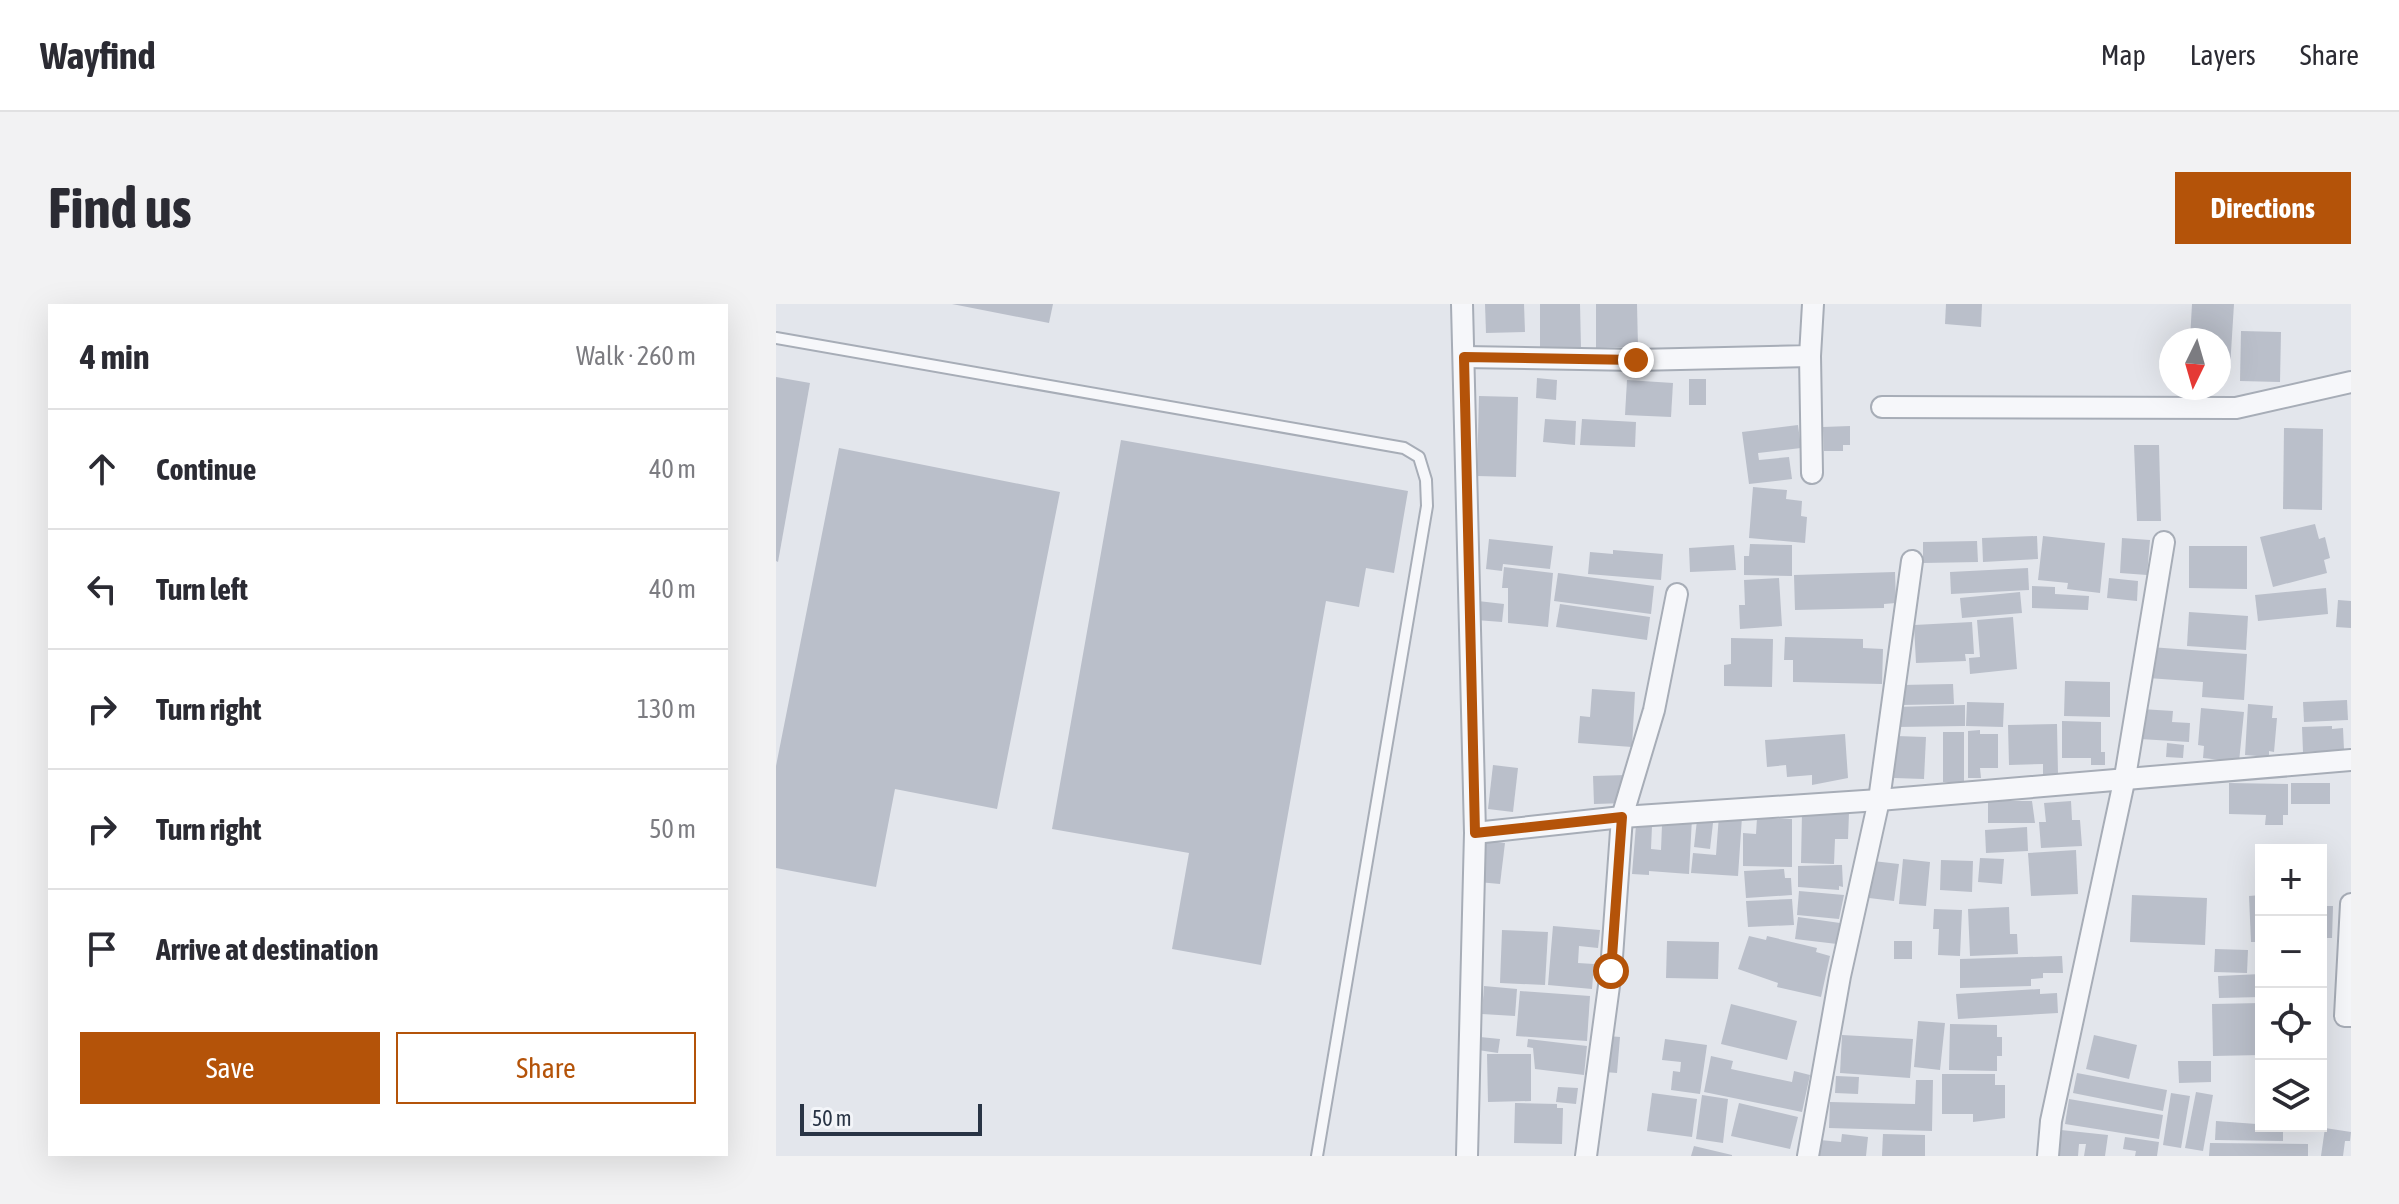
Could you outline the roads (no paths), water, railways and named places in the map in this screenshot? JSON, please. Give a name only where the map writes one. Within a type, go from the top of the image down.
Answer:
[{"type":"street","points":[[1462,304],[1475,833],[1467,1156]]},
{"type":"street","points":[[1812,473],[1810,356],[1813,304]]},
{"type":"street","points":[[1464,357],[1636,360],[1810,356]]},
{"type":"street","points":[[1882,407],[2236,408],[2351,382]]},
{"type":"street","points":[[2048,1156],[2051,1121],[2125,777],[2164,542]]},
{"type":"street","points":[[1808,1156],[1840,976],[1879,800],[1912,561]]},
{"type":"street","points":[[1586,1156],[1611,971],[1622,817],[1654,710],[1677,594]]},
{"type":"street","points":[[1475,833],[1622,817],[1879,800],[2351,760]]},
{"type":"street","points":[[2351,904],[2345,1016],[2351,1016]]},
{"type":"lane","points":[[776,338],[1404,448],[1419,457],[1426,480],[1427,506],[1317,1156]]}]
